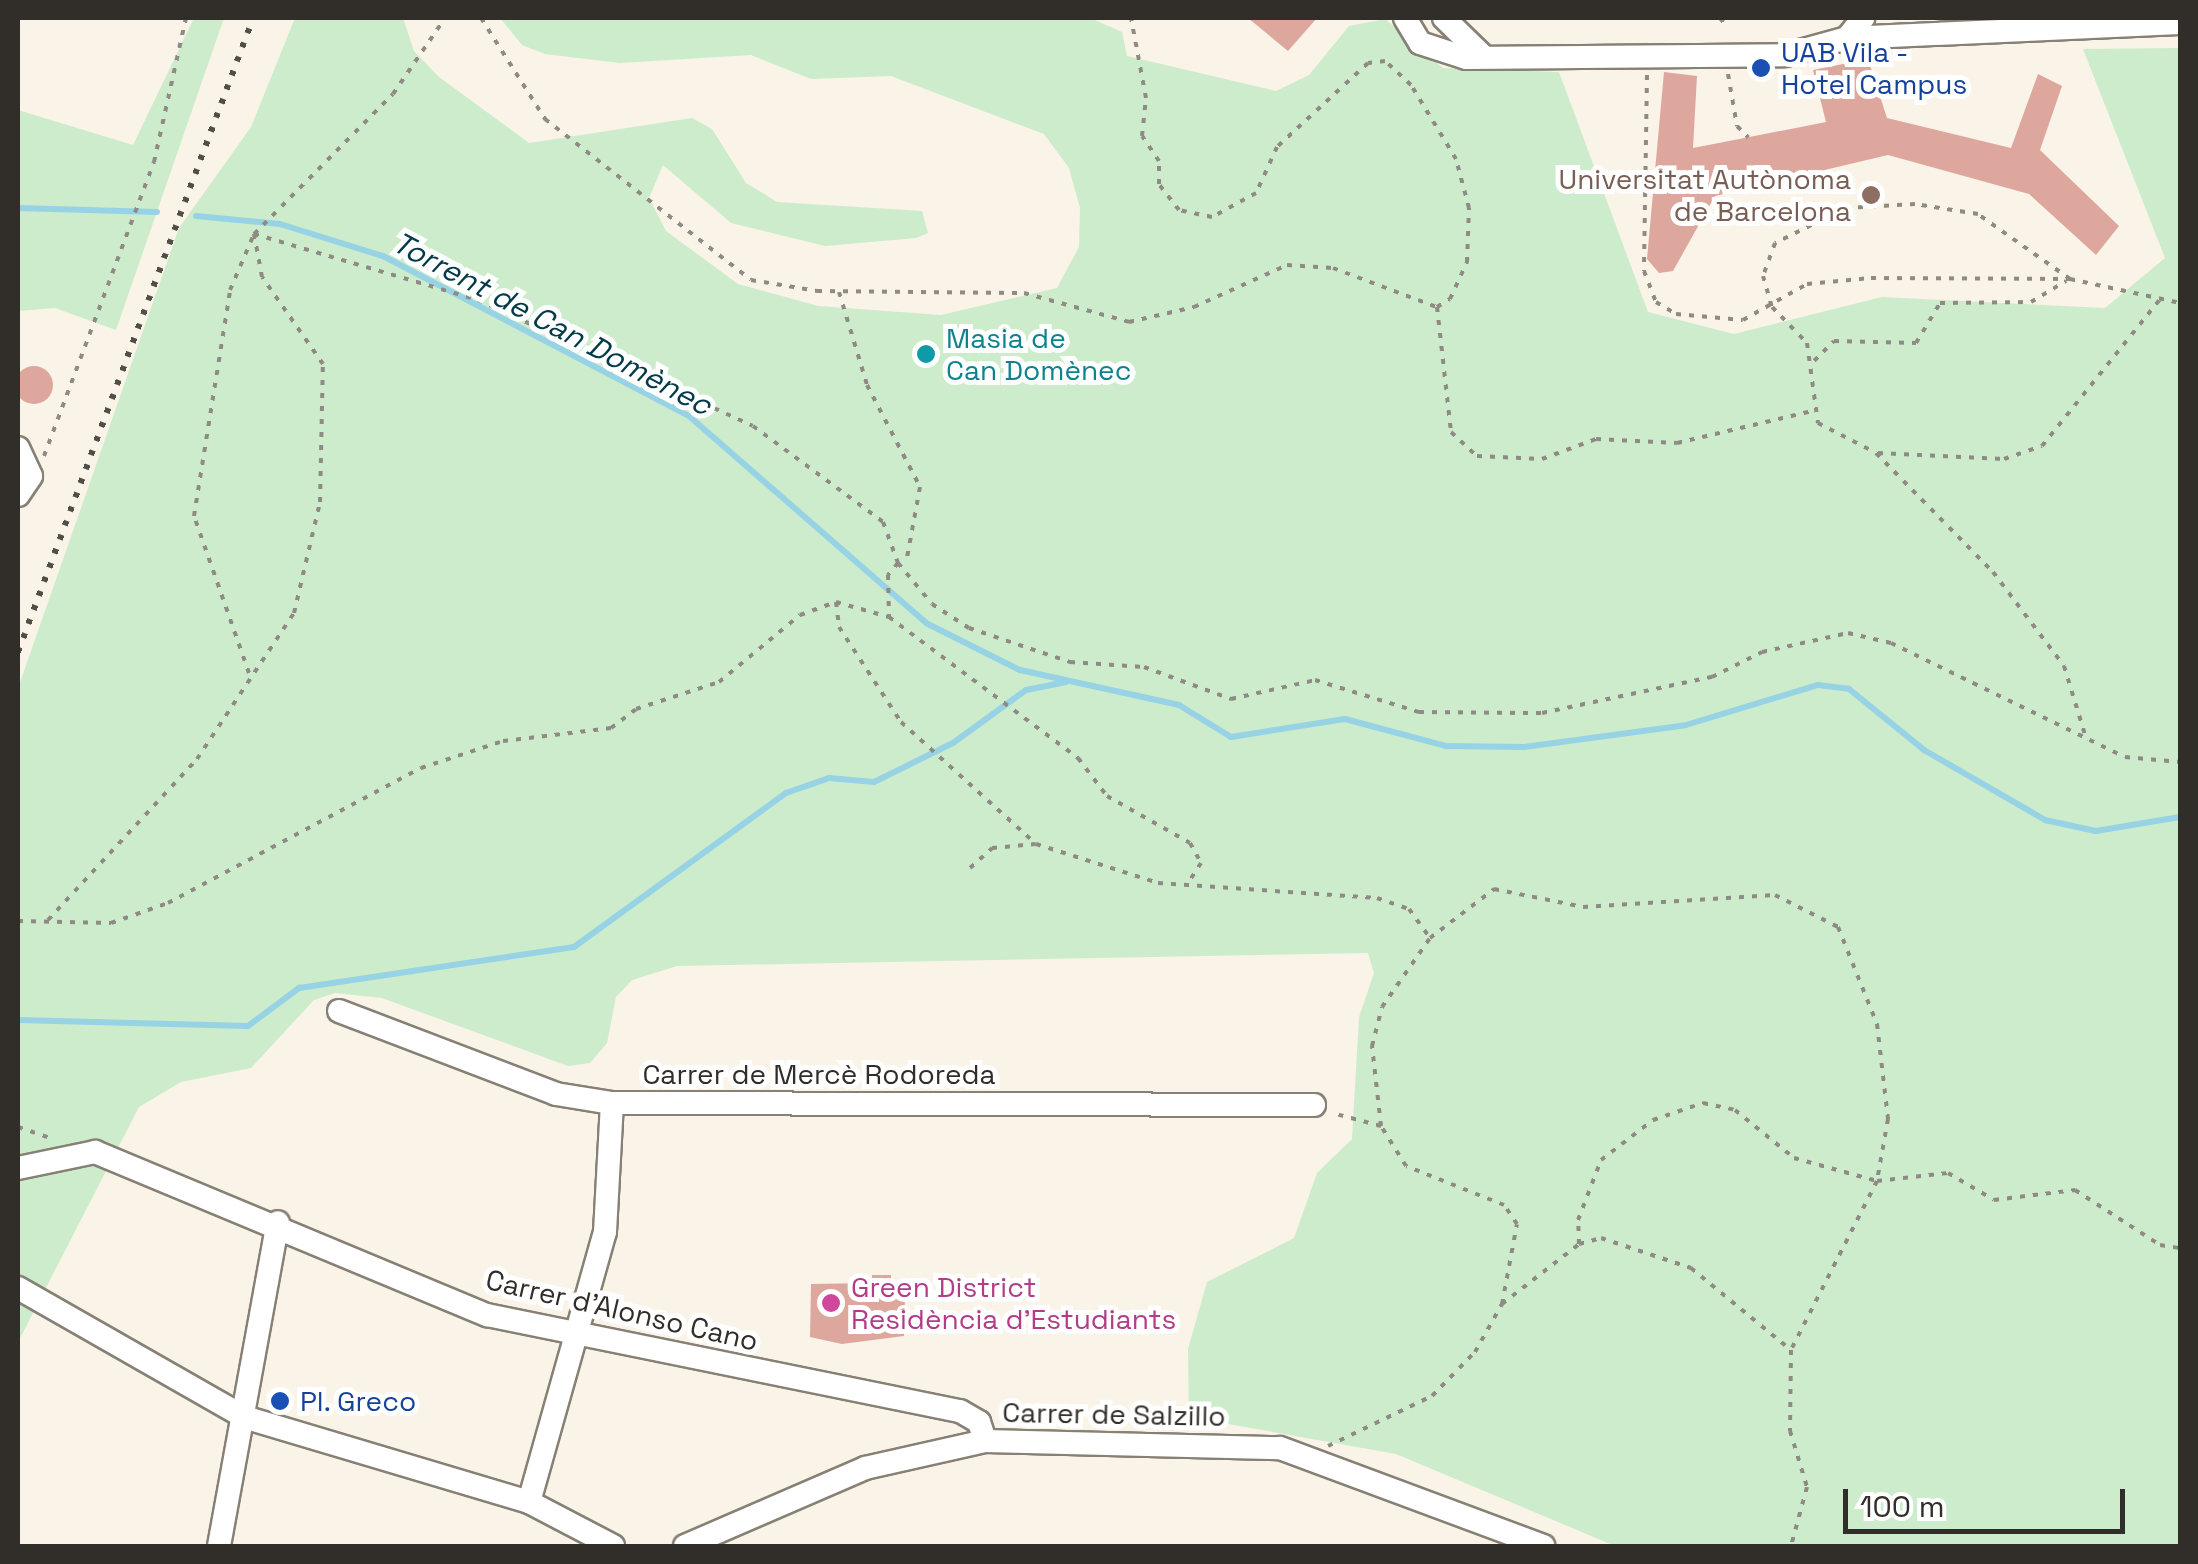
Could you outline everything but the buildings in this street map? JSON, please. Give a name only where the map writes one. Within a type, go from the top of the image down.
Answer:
[{"type":"street","points":[[1405,18],[1435,52],[1483,56],[1785,55],[1846,38],[2180,23]]},
{"type":"street","points":[[1444,18],[1483,56]]},
{"type":"street","points":[[1846,38],[1863,18]]},
{"type":"street","points":[[18,496],[30,476],[21,455]]},
{"type":"street","name":"Carrer de Mercè Rodoreda","points":[[339,1012],[556,1094],[612,1103],[1314,1105]]},
{"type":"street","points":[[529,1502],[605,1232],[612,1103]]},
{"type":"street","name":"Carrer d'Alonso Cano","points":[[18,1168],[95,1152],[278,1222],[487,1315],[960,1411],[979,1422],[985,1440]]},
{"type":"street","points":[[219,1546],[278,1222]]},
{"type":"street","points":[[18,1288],[244,1417],[529,1502],[613,1546]]},
{"type":"street","name":"Carrer de Salzillo","points":[[685,1546],[866,1468],[985,1440],[1318,1456],[1543,1546]]},
{"type":"path","points":[[21,455],[52,454],[154,162],[186,18]]},
{"type":"path","points":[[248,673],[194,516],[213,365],[254,234],[393,94],[445,18]]},
{"type":"path","points":[[481,18],[545,119],[751,280],[839,292],[1024,292],[1129,322],[1194,307],[1287,266],[1333,268],[1437,307]]},
{"type":"path","points":[[1131,18],[1146,98],[1142,136],[1180,210],[1212,217],[1256,193],[1278,146],[1368,62],[1385,60],[1411,85],[1456,159],[1469,208],[1467,262],[1437,307],[1451,432],[1477,456],[1542,459],[1596,440],[1677,444],[1812,412],[1876,453],[1993,572],[2064,666],[2087,741]]},
{"type":"path","points":[[1720,18],[1728,27]]},
{"type":"path","points":[[1648,56],[1642,226],[1656,302],[1710,318],[1743,320],[1807,284],[1871,278],[2070,279],[2180,302]]},
{"type":"path","points":[[1728,74],[1737,126],[1748,137]]},
{"type":"path","points":[[1812,412],[1814,362],[1772,307],[1763,276],[1776,243],[1846,208],[1916,204],[1978,214],[2070,279]]},
{"type":"path","points":[[254,234],[478,300],[754,426],[883,522],[898,563]]},
{"type":"path","points":[[47,922],[59,898],[155,811],[248,673],[294,613],[320,502],[323,364],[262,277],[254,234]]},
{"type":"path","points":[[1814,362],[1834,340],[1916,343],[1940,302],[2031,302],[2070,279]]},
{"type":"path","points":[[839,292],[867,385],[920,487],[905,565]]},
{"type":"path","points":[[1876,453],[2004,459],[2042,446],[2160,299]]},
{"type":"path","points":[[898,563],[905,565],[932,604],[968,628],[1070,662],[1144,667],[1231,698],[1315,680],[1419,712],[1542,713],[1712,677],[1762,652],[1848,633],[1891,643],[2125,757],[2180,762]]},
{"type":"path","points":[[890,616],[888,575],[898,563]]},
{"type":"path","points":[[836,602],[839,627],[900,722],[1036,844]]},
{"type":"path","points":[[18,921],[110,923],[168,902],[272,855],[365,796],[483,745],[611,728],[636,709],[719,682],[789,622],[836,602],[890,616],[1078,758],[1107,796],[1190,843],[1200,863],[1188,882]]},
{"type":"path","points":[[970,868],[992,848],[1036,844],[1158,883],[1188,882],[1378,898],[1409,909],[1430,938]]},
{"type":"path","points":[[1318,1456],[1432,1396],[1475,1352],[1502,1304],[1516,1224],[1504,1204],[1406,1166],[1381,1126],[1372,1046],[1382,1007],[1430,938],[1507,888],[1583,907],[1775,895],[1838,926],[1877,1024],[1888,1119],[1877,1181],[1791,1350],[1790,1431],[1807,1487],[1791,1546]]},
{"type":"path","points":[[1579,1244],[1578,1220],[1601,1160],[1653,1120],[1703,1103],[1735,1110],[1794,1158],[1877,1181],[1948,1173],[1994,1200],[2075,1190],[2160,1244],[2180,1248]]},
{"type":"path","points":[[1314,1105],[1381,1126]]},
{"type":"path","points":[[1502,1304],[1579,1244],[1600,1238],[1691,1268],[1791,1350]]},
{"type":"green space","points":[[194,18],[224,18],[116,330],[55,308],[18,311],[18,110],[133,145]]},
{"type":"green space","points":[[295,18],[403,18],[414,51],[439,77],[529,143],[692,118],[712,129],[746,183],[777,202],[922,211],[928,233],[916,238],[825,246],[731,223],[663,165],[649,198],[666,231],[738,284],[818,306],[941,315],[1057,288],[1079,247],[1080,208],[1069,168],[1044,134],[891,76],[811,79],[751,55],[620,63],[545,54],[522,45],[500,18],[1090,18],[1122,32],[1127,56],[1276,91],[1309,75],[1349,26],[1385,19],[1443,68],[1559,72],[1648,312],[1734,334],[1882,297],[2105,308],[2165,258],[2083,49],[2180,48],[2180,1546],[1615,1546],[1396,1454],[1189,1417],[1188,1349],[1207,1282],[1294,1238],[1317,1173],[1352,1139],[1359,1017],[1374,973],[1368,953],[677,966],[632,980],[616,997],[607,1043],[590,1063],[568,1066],[382,998],[335,993],[314,1000],[251,1068],[181,1082],[139,1107],[18,1342],[18,688],[179,228],[251,127]]},
{"type":"waterway","name":"Torrent de Can Domènec","points":[[18,208],[157,212]]},
{"type":"waterway","name":"Torrent de Can Domènec","points":[[196,216],[280,224],[383,256],[689,416],[926,623],[1020,670],[1179,705],[1231,737],[1345,719],[1446,746],[1524,747],[1686,725],[1818,685],[1849,689],[1924,750],[2045,820],[2096,831],[2180,817]]},
{"type":"waterway","points":[[18,1020],[248,1026],[299,988],[574,947],[786,793],[829,778],[874,782],[953,743],[1026,690],[1066,682]]},
{"type":"railway","points":[[18,652],[253,18]]},
{"type":"place","name":"UAB Vila - Hotel Campus","points":[[1761,68]]},
{"type":"place","name":"Universitat Autònoma de Barcelona","points":[[1871,195]]},
{"type":"place","name":"Masia de Can Domènec","points":[[926,354]]},
{"type":"place","name":"Green District Residència d'Estudiants","points":[[831,1303]]},
{"type":"place","name":"Pl. Greco","points":[[280,1401]]}]
